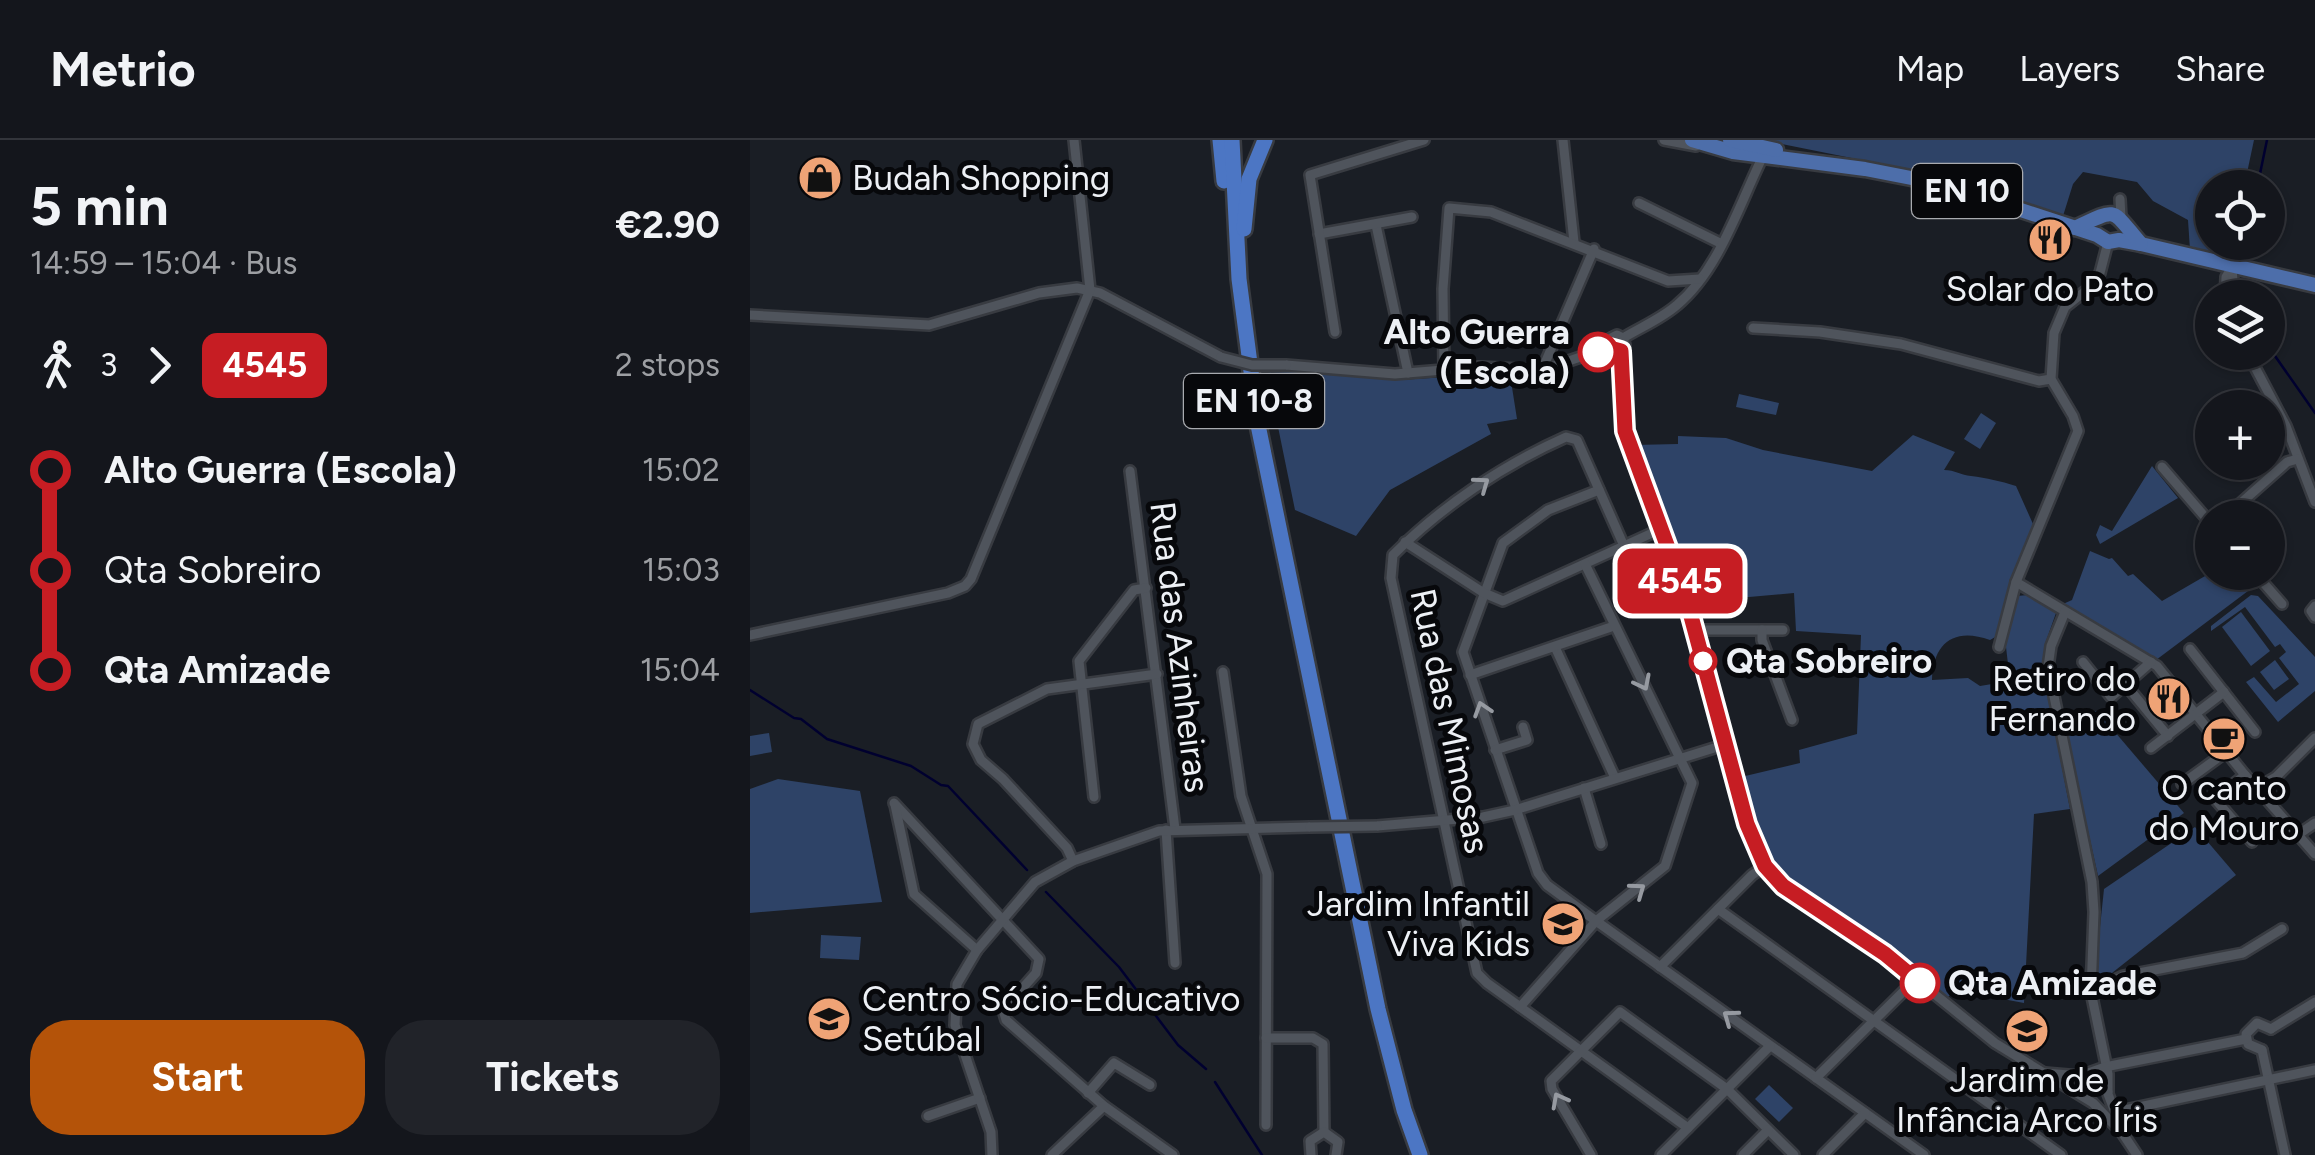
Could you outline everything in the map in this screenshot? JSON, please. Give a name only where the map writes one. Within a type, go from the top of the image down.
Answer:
[{"type":"highway","points":[[1220,140],[1239,278]]},
{"type":"highway","name":"EN 10-8","points":[[1235,140],[1239,278],[1258,425],[1378,1009],[1420,1155]]},
{"type":"highway","name":"EN 10-8","points":[[1235,140],[1265,423],[1298,591],[1301,626]]},
{"type":"highway","points":[[1243,238],[1249,179],[1265,140]]},
{"type":"main road","name":"EN 10","points":[[1692,140],[1942,184],[2108,239],[2315,284]]},
{"type":"main road","name":"EN 10","points":[[1731,146],[1763,156],[1855,168]]},
{"type":"main road","points":[[2075,228],[2113,217]]},
{"type":"main road","points":[[2113,217],[2125,230],[2108,239],[2096,223],[2113,217]]},
{"type":"main road","points":[[2113,217],[2141,244]]},
{"type":"street","points":[[750,635],[948,593],[971,579],[1090,290],[1074,140]]},
{"type":"street","points":[[1334,332],[1310,175],[1424,140]]},
{"type":"street","points":[[1563,140],[1574,242]]},
{"type":"street","points":[[1664,140],[1731,146]]},
{"type":"street","points":[[1763,156],[1700,279],[1676,306],[1623,338],[1614,336],[1610,341],[1616,349],[1625,431],[1685,594],[1747,824],[1765,866],[1783,886],[1916,979],[1996,1042],[2093,1103],[2137,1155]]},
{"type":"street","points":[[1638,203],[1720,243]]},
{"type":"street","points":[[1444,370],[1443,289],[1449,208],[1475,209],[1574,242],[1668,281],[1700,279]]},
{"type":"street","points":[[1319,234],[1412,217]]},
{"type":"street","points":[[1376,225],[1408,374]]},
{"type":"street","points":[[1999,647],[2016,582],[2078,430],[2051,379],[2050,360],[2058,320],[2100,273],[2108,239]]},
{"type":"street","points":[[1542,370],[1594,250]]},
{"type":"street","points":[[2226,280],[2232,266]]},
{"type":"street","points":[[750,315],[929,325],[1039,293],[1090,290],[1221,357],[1252,365],[1408,374],[1542,370],[1616,349]]},
{"type":"street","points":[[1754,328],[1876,339],[2039,381],[2051,379]]},
{"type":"street","points":[[2256,370],[2286,426],[2315,502]]},
{"type":"street","name":"Rua das Mimosas","points":[[1624,546],[1577,440],[1566,437],[1504,468],[1405,542],[1392,555],[1391,578],[1477,973],[1688,1128]]},
{"type":"street","points":[[2244,500],[2287,462],[2298,458]]},
{"type":"street","points":[[2162,467],[2195,505]]},
{"type":"street","name":"Rua das Azinheiras","points":[[1130,471],[1157,674],[1170,829],[1175,963]]},
{"type":"street","points":[[1599,490],[1548,510],[1508,538],[1499,552],[1463,652],[1540,878],[1924,1155]]},
{"type":"street","points":[[1405,542],[1484,593],[1508,600],[1661,528]]},
{"type":"street","points":[[1520,1007],[1596,921],[1655,877],[1669,860],[1692,782],[1586,564]]},
{"type":"street","points":[[2016,582],[2160,668],[2245,775],[2315,854]]},
{"type":"street","points":[[1094,797],[1079,661],[1134,590],[1146,588]]},
{"type":"street","points":[[2270,590],[2282,604]]},
{"type":"street","points":[[2315,606],[2311,611],[2315,616]]},
{"type":"street","points":[[2065,612],[2051,646],[2048,667],[2092,882],[2091,992],[2108,1093],[2102,1104],[2093,1103]]},
{"type":"street","points":[[1470,676],[1614,626]]},
{"type":"street","points":[[1693,630],[1783,630]]},
{"type":"street","points":[[1762,630],[1762,640],[1792,720]]},
{"type":"street","points":[[1555,647],[1615,778]]},
{"type":"street","points":[[2190,649],[2254,732]]},
{"type":"street","points":[[2083,662],[2110,697],[2151,662]]},
{"type":"street","points":[[1223,672],[1240,796],[1267,874],[1266,1125]]},
{"type":"street","points":[[1073,861],[1067,848],[981,760],[974,733],[985,718],[1047,688],[1157,674]]},
{"type":"street","points":[[2126,685],[2168,736]]},
{"type":"street","points":[[2151,748],[2224,692]]},
{"type":"street","points":[[1495,750],[1527,740],[1523,728]]},
{"type":"street","points":[[2257,788],[2276,776],[2315,738]]},
{"type":"street","points":[[992,1155],[991,1132],[955,1024],[958,984],[976,950],[1038,879],[1073,861],[1170,829],[1377,826],[1442,822],[1514,810],[1727,744]]},
{"type":"street","points":[[2182,784],[2226,752]]},
{"type":"street","points":[[2245,775],[2215,799],[2252,842]]},
{"type":"street","points":[[1584,788],[1601,844]]},
{"type":"street","points":[[976,950],[914,894],[894,803],[1037,955],[1040,964],[1003,1010],[1006,1020],[1104,1106],[1173,1155]]},
{"type":"street","points":[[2299,834],[2315,822]]},
{"type":"street","points":[[1660,967],[1765,866]]},
{"type":"street","points":[[1718,909],[2061,1155]]},
{"type":"street","points":[[2091,992],[2123,976],[2243,953],[2282,930]]},
{"type":"street","points":[[1816,1078],[1916,979]]},
{"type":"street","points":[[2285,1155],[2270,1079],[2269,1041],[2256,1024],[2248,1029],[2246,1039],[2252,1047],[2269,1041],[2315,1002]]},
{"type":"street","points":[[1591,1155],[1551,1085],[1553,1077],[1579,1050],[1616,1013],[1624,1012],[1727,1088],[1794,1155]]},
{"type":"street","points":[[1266,1038],[1313,1038],[1323,1044],[1324,1132]]},
{"type":"street","points":[[2078,1093],[2073,1086],[2079,1076],[2105,1066],[2246,1039]]},
{"type":"street","points":[[1662,1155],[1770,1046]]},
{"type":"street","points":[[1088,1092],[1114,1063],[1150,1086]]},
{"type":"street","points":[[2116,1112],[2315,1070]]},
{"type":"street","points":[[2042,1072],[2098,1080],[2108,1093],[2123,1134]]},
{"type":"street","points":[[928,1116],[980,1098]]},
{"type":"street","points":[[1052,1155],[1104,1106]]},
{"type":"street","points":[[1823,1155],[1864,1113]]},
{"type":"street","points":[[1742,1155],[1768,1130]]},
{"type":"street","points":[[1311,1155],[1310,1141],[1324,1132]]},
{"type":"street","points":[[1324,1132],[1338,1142],[1336,1155]]},
{"type":"shaded area","points":[[1762,140],[2254,140],[2248,170],[2195,170],[2195,251],[2190,250],[2188,220],[2153,201],[2137,182],[2083,172],[2073,184],[2063,216],[1941,176]]},
{"type":"shaded area","points":[[1267,373],[1399,380],[1479,375],[1481,384],[1511,381],[1517,419],[1487,424],[1491,434],[1390,490],[1356,536],[1295,510]]},
{"type":"shaded area","points":[[1739,394],[1779,403],[1776,415],[1736,407]]},
{"type":"shaded area","points":[[1981,413],[1996,423],[1980,449],[1964,439]]},
{"type":"shaded area","points":[[1913,435],[1955,452],[1944,470],[2016,486],[2033,524],[2012,576],[1997,636],[1990,640],[1966,635],[1948,641],[1937,656],[1932,680],[1968,678],[1980,686],[2010,681],[2003,646],[2017,596],[2028,595],[2056,613],[2045,644],[2043,669],[2070,809],[2034,814],[2024,1003],[1955,990],[1947,998],[1845,922],[1790,887],[1772,867],[1757,841],[1741,777],[1800,763],[1799,750],[1857,734],[1861,635],[1796,631],[1794,593],[1693,602],[1634,445],[1678,444],[1678,436],[1726,438],[1763,450],[1872,471]]},
{"type":"shaded area","points":[[2152,466],[2178,498],[2100,544],[2096,535],[2100,525],[2112,531]]},
{"type":"shaded area","points":[[2090,551],[2112,558],[2128,576],[2133,574],[2162,601],[2195,582],[2195,590],[2249,590],[2156,660],[2063,604],[2072,600]]},
{"type":"shaded area","points":[[2251,595],[2258,596],[2315,657],[2315,691],[2278,722],[2246,682],[2254,677],[2276,702],[2299,684],[2279,658],[2286,652],[2280,644],[2275,647],[2245,607],[2211,631],[2211,626]]},
{"type":"shaded area","points":[[2241,612],[2270,651],[2251,666],[2222,627]]},
{"type":"shaded area","points":[[2275,660],[2289,679],[2274,690],[2260,672]]},
{"type":"shaded area","points":[[2097,711],[2184,813],[2098,876],[2063,718]]},
{"type":"shaded area","points":[[769,733],[772,752],[750,756],[750,736]]},
{"type":"shaded area","points":[[778,779],[860,791],[882,902],[750,913],[750,789]]},
{"type":"shaded area","points":[[2195,827],[2236,875],[2094,984],[2104,889]]},
{"type":"shaded area","points":[[821,935],[861,937],[859,960],[820,958]]},
{"type":"shaded area","points":[[1769,1085],[1793,1108],[1779,1122],[1755,1099]]},
{"type":"waterway","points":[[2261,170],[2267,140]]},
{"type":"waterway","points":[[2285,370],[2315,413]]},
{"type":"waterway","points":[[750,690],[827,739],[911,766],[948,786],[1027,870]]},
{"type":"waterway","points":[[1046,892],[1119,967],[1178,1045],[1206,1069]]},
{"type":"waterway","points":[[1215,1082],[1262,1155]]},
{"type":"bus line","name":"4545","points":[[1598,352],[1610,348],[1621,351],[1625,431],[1685,594],[1756,849],[1783,886],[1885,954],[1920,983]]},
{"type":"place","name":"Budah Shopping","points":[[820,178]]},
{"type":"place","name":"Solar do Pato","points":[[2050,240]]},
{"type":"place","name":"Alto Guerra (Escola)","points":[[1598,352]]},
{"type":"place","name":"Qta Sobreiro","points":[[1703,661]]},
{"type":"place","name":"Retiro do Fernando","points":[[2169,699]]},
{"type":"place","name":"O canto do Mouro","points":[[2224,739]]},
{"type":"place","name":"Jardim Infantil Viva Kids","points":[[1563,924]]},
{"type":"place","name":"Qta Amizade","points":[[1920,983]]},
{"type":"place","name":"Centro Sócio-Educativo Setúbal","points":[[829,1019]]},
{"type":"place","name":"Jardim de Infância Arco Íris","points":[[2027,1031]]}]
